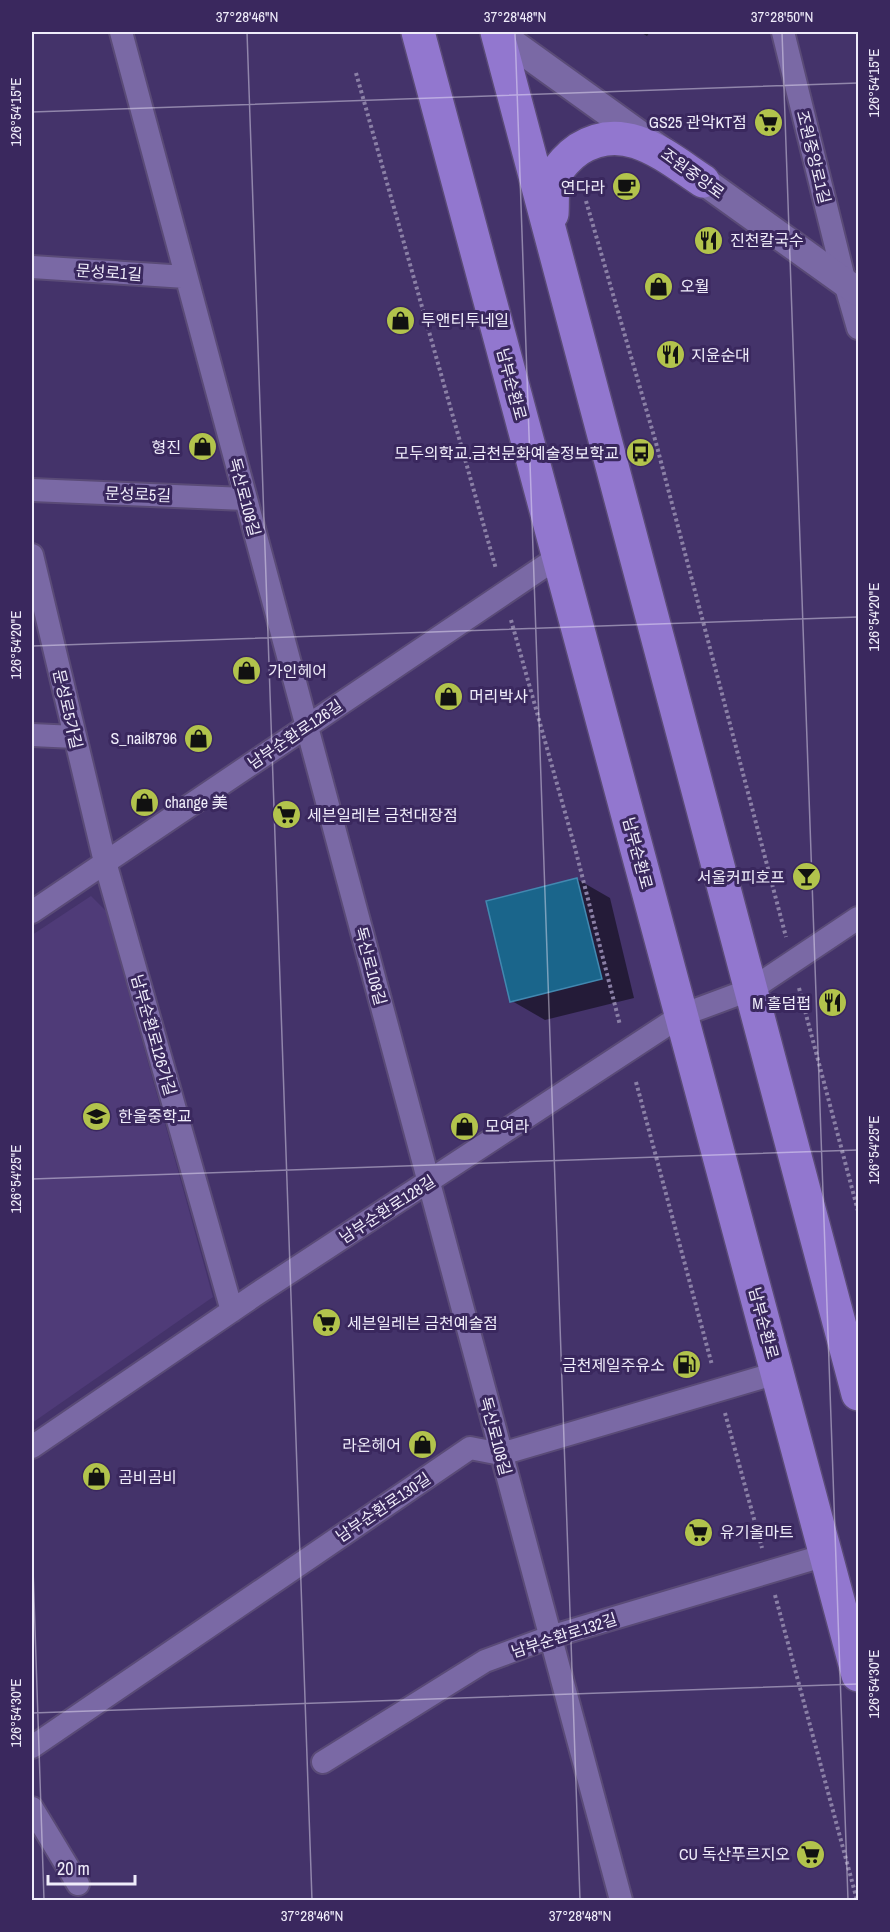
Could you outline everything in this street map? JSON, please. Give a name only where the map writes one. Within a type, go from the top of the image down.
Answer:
[{"type":"main road","name":"남부순환로","points":[[417,32],[858,1675]]},
{"type":"main road","points":[[497,32],[858,1394]]},
{"type":"main road","points":[[550,230],[555,176],[571,154],[589,143],[607,137],[626,139],[651,148],[704,181]]},
{"type":"street","name":"독산로108길","points":[[121,32],[621,1900]]},
{"type":"street","name":"조원중앙로","points":[[497,32],[852,288]]},
{"type":"street","name":"조원중앙로1길","points":[[783,32],[852,288],[858,328]]},
{"type":"street","name":"문성로1길","points":[[32,267],[186,277]]},
{"type":"street","name":"문성로5길","points":[[32,490],[246,499]]},
{"type":"street","name":"문성로5가길","points":[[32,555],[105,862]]},
{"type":"street","name":"남부순환로126길","points":[[32,912],[558,557]]},
{"type":"street","points":[[32,735],[75,737]]},
{"type":"street","name":"남부순환로126가길","points":[[105,862],[232,1311]]},
{"type":"street","name":"남부순환로128길","points":[[32,1447],[232,1311],[681,1015],[752,989],[858,918]]},
{"type":"street","name":"남부순환로130길","points":[[32,1747],[470,1448],[501,1454],[777,1373]]},
{"type":"street","name":"남부순환로132길","points":[[323,1762],[485,1661],[550,1637],[826,1555]]},
{"type":"street","points":[[32,1808],[78,1884]]},
{"type":"path","points":[[356,73],[575,848],[620,1025]]},
{"type":"path","points":[[585,199],[656,442],[858,1210]]},
{"type":"path","points":[[636,1082],[857,1900]]},
{"type":"shaded area","name":"한울중학교","points":[[91,896],[106,911],[213,1297],[32,1423],[32,935]]},
{"type":"building","points":[[577,878],[602,979],[510,1002],[486,901]]},
{"type":"place","name":"GS25 관악KT점","points":[[768,122]]},
{"type":"place","name":"연다라","points":[[626,187]]},
{"type":"place","name":"진천칼국수","points":[[709,240]]},
{"type":"place","name":"오월","points":[[659,286]]},
{"type":"place","name":"투앤티투네일","points":[[400,320]]},
{"type":"place","name":"지윤순대","points":[[670,355]]},
{"type":"place","name":"형진","points":[[202,447]]},
{"type":"place","name":"모두의학교.금천문화예술정보학교","points":[[640,453]]},
{"type":"place","name":"가인헤어","points":[[247,671]]},
{"type":"place","name":"머리박사","points":[[448,696]]},
{"type":"place","name":"S_nail8796","points":[[198,738]]},
{"type":"place","name":"change 美","points":[[144,802]]},
{"type":"place","name":"세븐일레븐 금천대장점","points":[[286,815]]},
{"type":"place","name":"서울커피호프","points":[[806,877]]},
{"type":"place","name":"M 홀덤펍","points":[[832,1003]]},
{"type":"place","name":"한울중학교","points":[[97,1116]]},
{"type":"place","name":"모여라","points":[[464,1126]]},
{"type":"place","name":"세븐일레븐 금천예술점","points":[[326,1323]]},
{"type":"place","name":"금천제일주유소","points":[[686,1365]]},
{"type":"place","name":"라온헤어","points":[[422,1445]]},
{"type":"place","name":"곰비곰비","points":[[97,1477]]},
{"type":"place","name":"유기올마트","points":[[699,1532]]},
{"type":"place","name":"CU 독산푸르지오","points":[[811,1854]]}]
